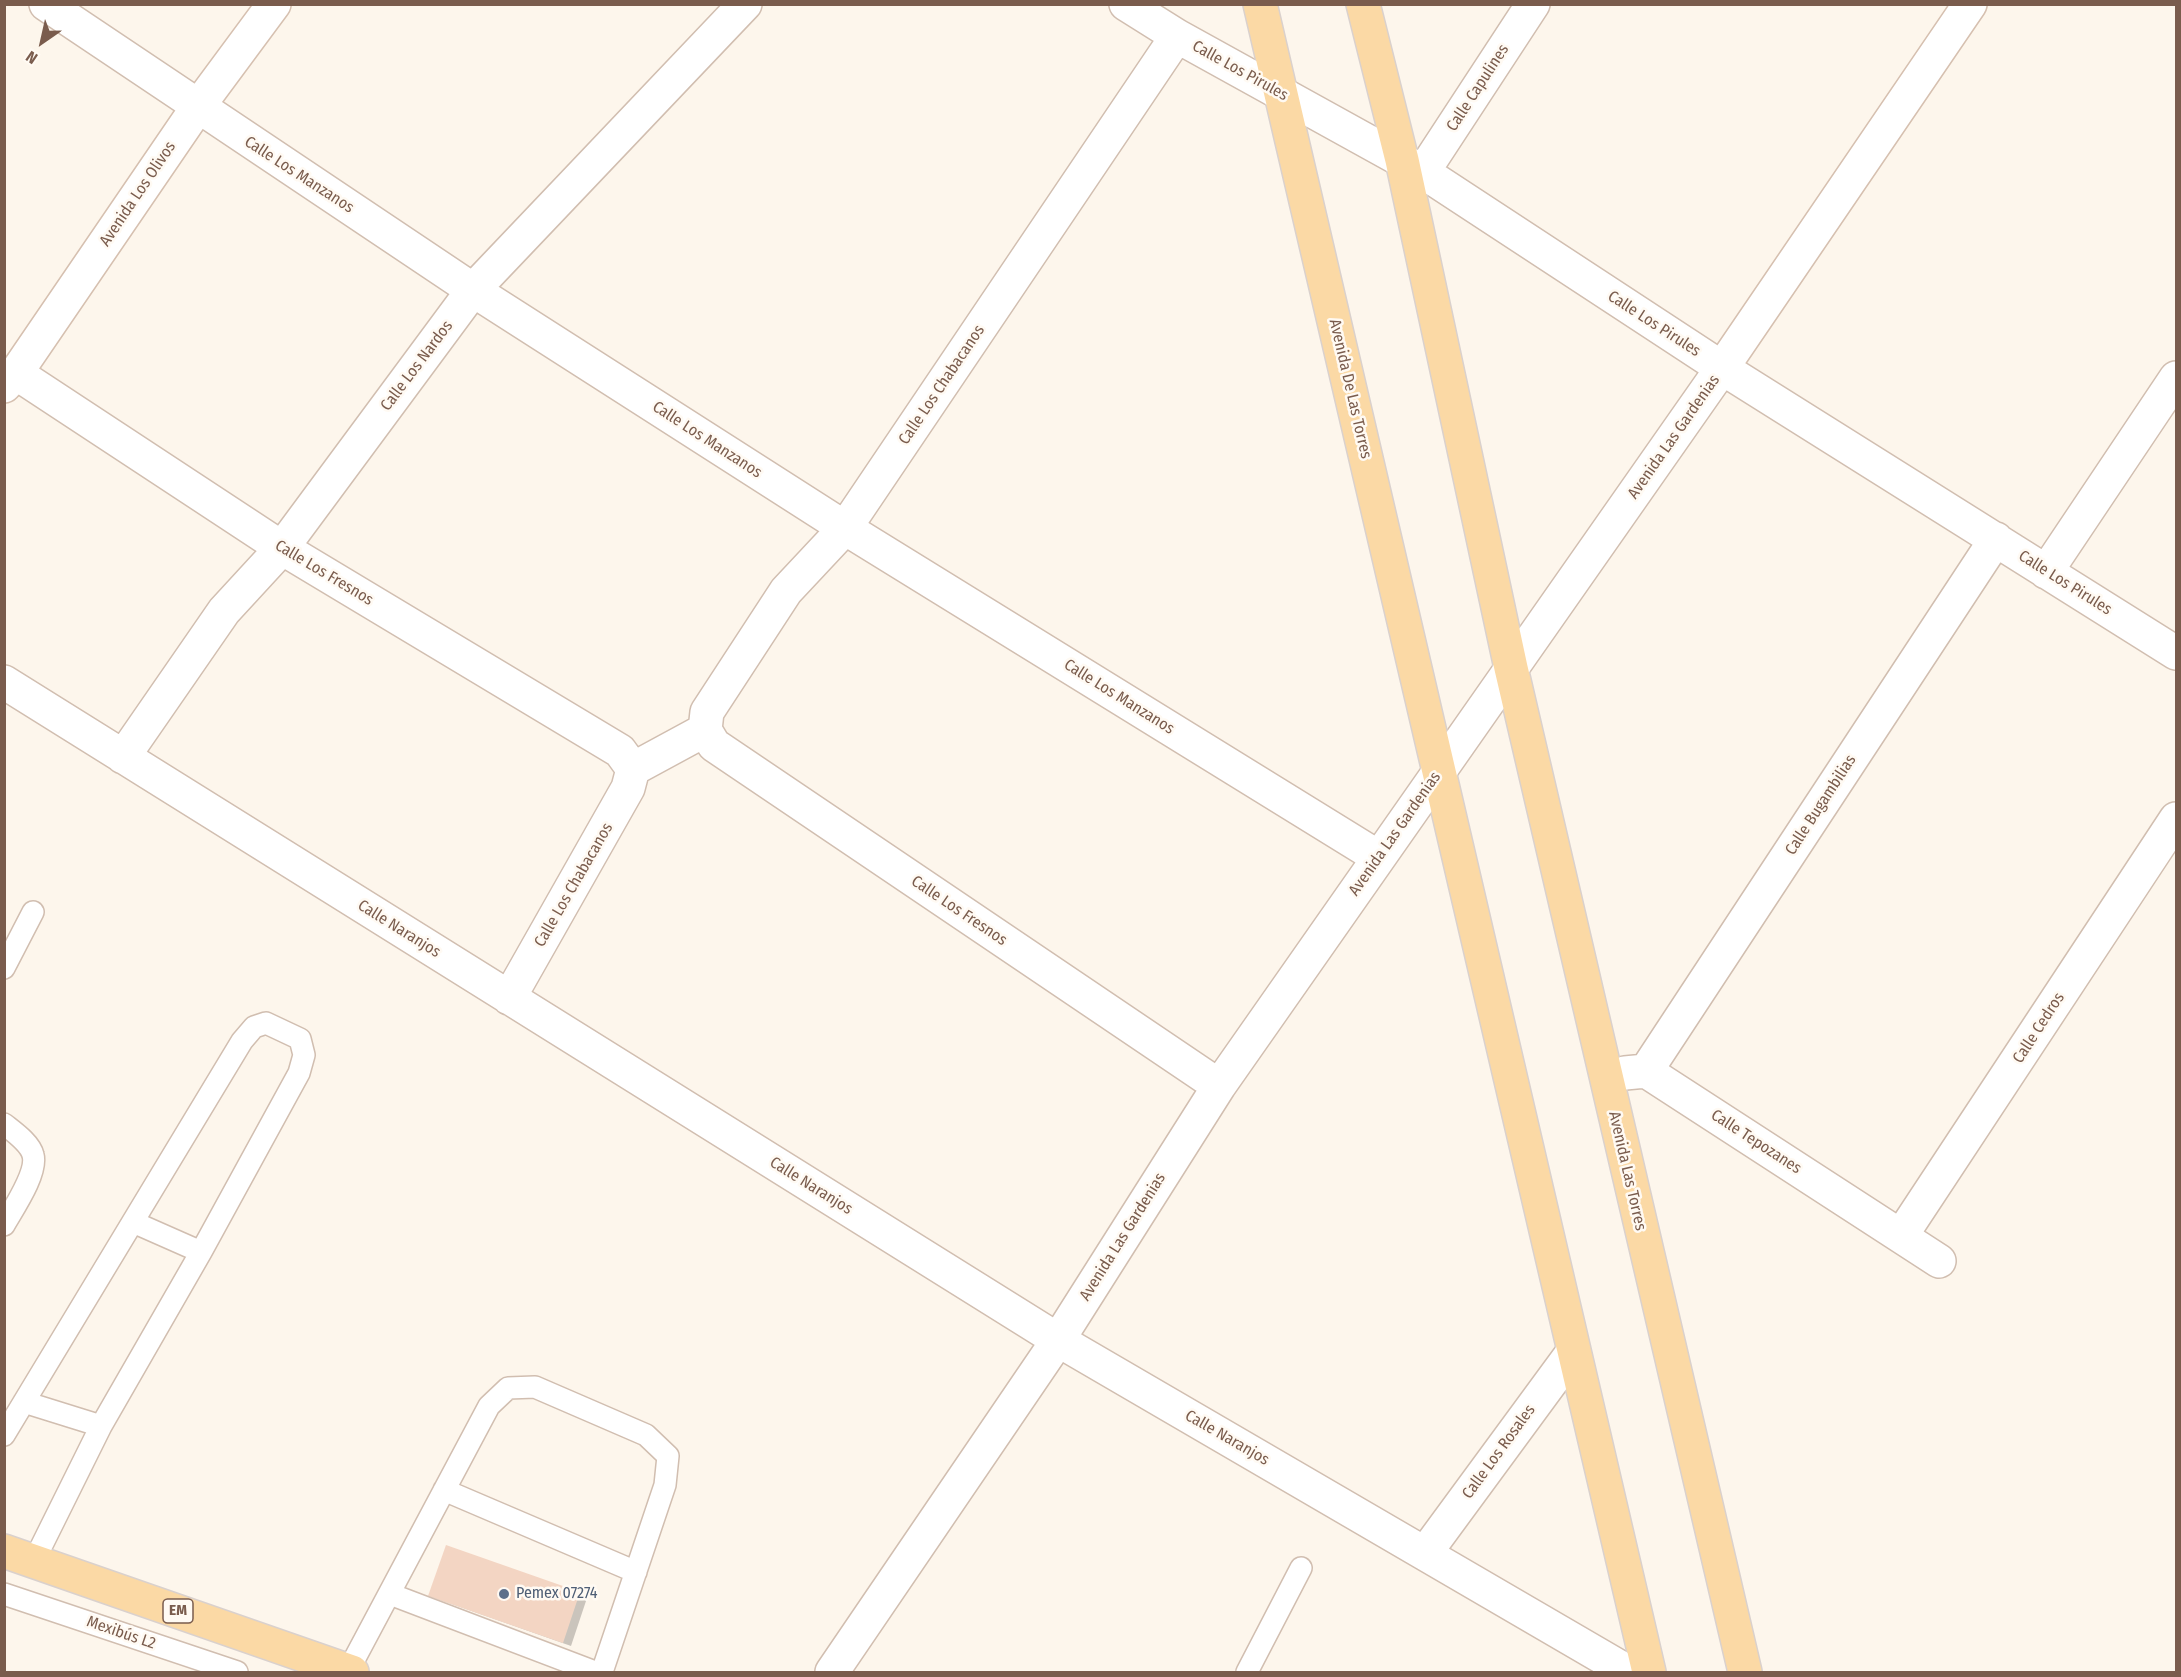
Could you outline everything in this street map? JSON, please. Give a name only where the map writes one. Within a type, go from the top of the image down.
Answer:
[{"type":"main road","name":"Avenida De Las Torres","points":[[1260,4],[1283,94],[1438,774]]},
{"type":"main road","points":[[1363,4],[1412,166],[1511,668]]},
{"type":"main road","name":"Avenida Las Torres","points":[[1511,668],[1745,1672]]},
{"type":"main road","points":[[1438,774],[1649,1672]]},
{"type":"main road","name":"EM","points":[[19,1556],[350,1672]]},
{"type":"street","name":"Calle Los Manzanos","points":[[46,4],[197,108],[474,290],[844,528],[1378,857]]},
{"type":"street","name":"Avenida Los Olivos","points":[[10,379],[197,108],[274,4]]},
{"type":"street","name":"Calle Los Nardos","points":[[123,757],[224,611],[282,548],[474,290],[745,4]]},
{"type":"street","name":"Calle Los Pirules","points":[[1126,4],[1177,36],[1412,166],[1722,368],[2176,653]]},
{"type":"street","name":"Calle Capulines","points":[[1412,166],[1533,4]]},
{"type":"street","name":"Avenida Las Gardenias","points":[[832,1672],[1058,1340],[1219,1086],[1722,368],[1971,4]]},
{"type":"street","name":"Calle Los Chabacanos","points":[[705,730],[707,712],[786,591],[844,528],[1177,36]]},
{"type":"street","points":[[2046,572],[2176,378]]},
{"type":"street","name":"Calle Los Fresnos","points":[[10,379],[282,548],[620,751],[633,769]]},
{"type":"street","name":"Calle Bugambilias","points":[[1646,1071],[1996,539]]},
{"type":"street","name":"Calle Naranjos","points":[[4,682],[1058,1340],[1426,1552],[1628,1672]]},
{"type":"street","name":"Calle Los Fresnos","points":[[705,730],[714,745],[1219,1086]]},
{"type":"street","points":[[633,769],[705,730]]},
{"type":"street","name":"Calle Los Chabacanos","points":[[509,998],[628,788],[633,769]]},
{"type":"street","name":"Calle Cedros","points":[[1901,1236],[2176,819]]},
{"type":"street","points":[[1605,1075],[1646,1071]]},
{"type":"street","name":"Calle Tepozanes","points":[[1646,1071],[1939,1261]]},
{"type":"street","name":"Calle Los Rosales","points":[[1426,1552],[1573,1352]]},
{"type":"lane","points":[[4,968],[33,912]]},
{"type":"lane","points":[[4,1435],[242,1041],[254,1027],[266,1023],[300,1039],[304,1055],[299,1073],[201,1252],[101,1426],[19,1556]]},
{"type":"lane","points":[[4,1124],[23,1140],[33,1155],[33,1170],[4,1225]]},
{"type":"lane","points":[[133,1222],[201,1252]]},
{"type":"lane","points":[[350,1672],[489,1406],[508,1388],[535,1387],[646,1435],[668,1456],[665,1485],[602,1672]]},
{"type":"lane","points":[[24,1402],[101,1426]]},
{"type":"lane","points":[[444,1490],[636,1572]]},
{"type":"lane","points":[[1247,1672],[1301,1568]]},
{"type":"lane","name":"Mexibús L2","points":[[4,1594],[237,1672]]},
{"type":"lane","points":[[390,1594],[595,1672]]},
{"type":"building","name":"Pemex 07274","points":[[446,1545],[580,1592],[563,1643],[428,1596]]},
{"type":"place","name":"Pemex 07274","points":[[504,1594]]}]
